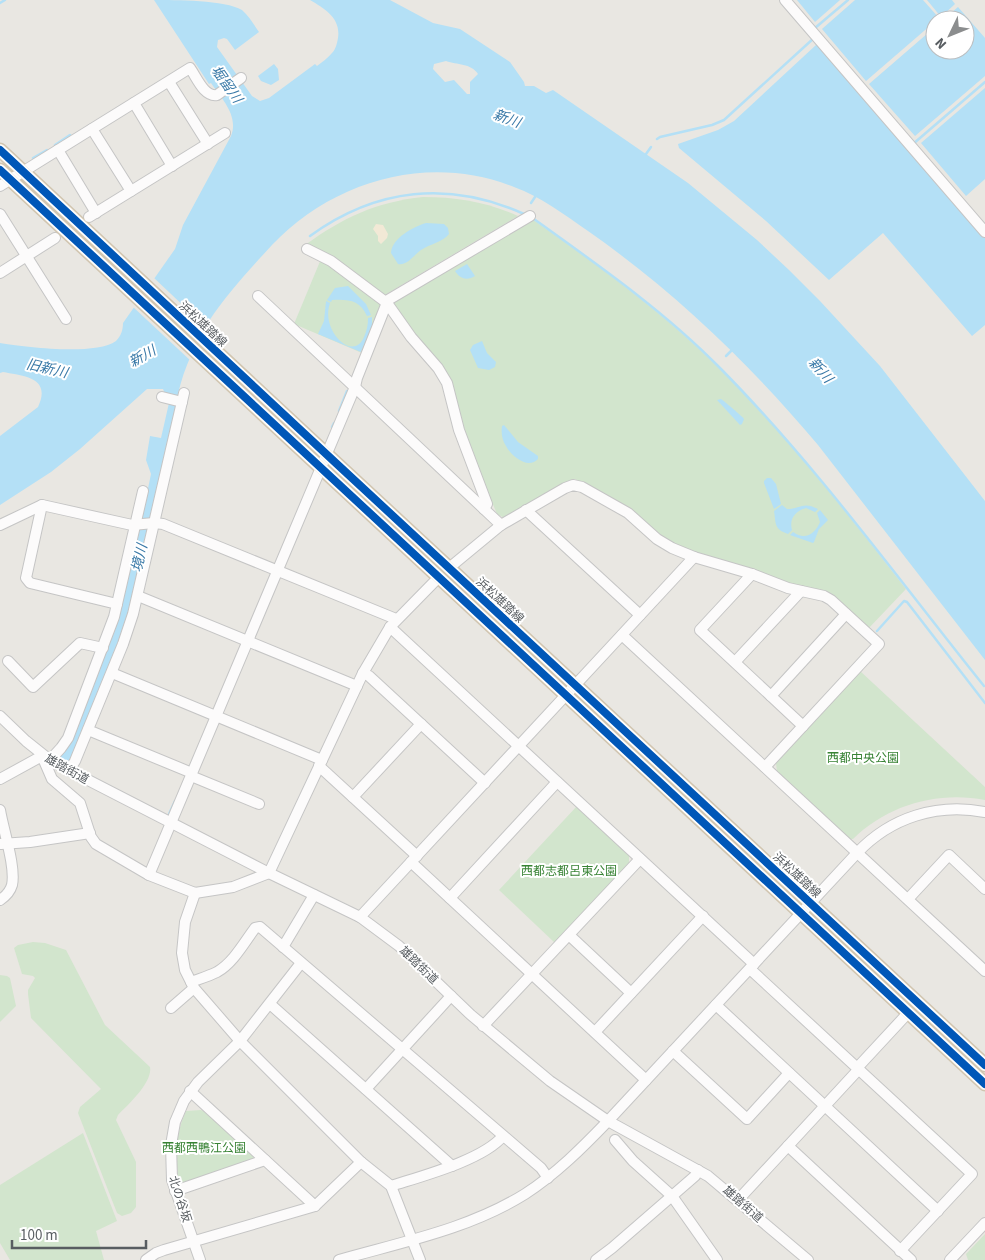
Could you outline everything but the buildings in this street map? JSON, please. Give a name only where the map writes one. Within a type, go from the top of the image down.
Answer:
[{"type":"main road","name":"浜松雄踏線","points":[[0,150],[326,455],[985,1065]]},
{"type":"main road","name":"浜松雄踏線","points":[[0,170],[5,183],[133,293],[320,469],[985,1084]]},
{"type":"street","points":[[784,0],[985,232]]},
{"type":"street","points":[[5,183],[190,68],[210,95],[217,95],[241,78]]},
{"type":"street","points":[[169,82],[208,144]]},
{"type":"street","points":[[134,103],[172,166]]},
{"type":"street","points":[[92,129],[131,191]]},
{"type":"street","points":[[58,150],[93,215],[225,133]]},
{"type":"street","points":[[0,214],[66,320]]},
{"type":"street","points":[[149,875],[355,387],[388,300],[530,216]]},
{"type":"street","points":[[1,270],[55,238]]},
{"type":"street","points":[[307,249],[337,265],[387,303],[411,337],[443,375],[464,446],[475,469],[487,504],[484,509]]},
{"type":"street","points":[[258,296],[501,524]]},
{"type":"street","points":[[65,768],[76,761],[129,630],[138,596],[181,399],[162,397]]},
{"type":"street","points":[[449,568],[501,524],[569,486],[578,486],[628,513],[664,544],[694,556],[801,591],[824,596],[831,600],[879,644],[765,767]]},
{"type":"street","points":[[0,779],[47,759],[68,738],[103,648],[117,604],[142,490]]},
{"type":"street","points":[[42,504],[26,578],[30,583],[117,604]]},
{"type":"street","points":[[0,525],[42,504],[136,524],[154,523],[174,528],[278,570],[393,623],[519,746],[702,916],[858,1068],[972,1174],[900,1251]]},
{"type":"street","points":[[526,510],[640,615]]},
{"type":"street","points":[[360,917],[694,556]]},
{"type":"street","points":[[752,574],[700,630],[803,726]]},
{"type":"street","points":[[47,759],[52,779],[80,803],[93,840],[99,846],[149,875],[195,893],[208,893],[234,887],[269,873],[363,673],[393,623],[438,578]]},
{"type":"street","points":[[735,662],[801,591]]},
{"type":"street","points":[[138,596],[357,686]]},
{"type":"street","points":[[771,696],[846,614]]},
{"type":"street","points":[[622,635],[985,971]]},
{"type":"street","points":[[8,661],[33,687],[80,643],[103,648]]},
{"type":"street","points":[[112,673],[217,716],[321,763],[450,898],[646,1080]]},
{"type":"street","points":[[363,673],[369,676],[485,783]]},
{"type":"street","name":"雄踏街道","points":[[0,716],[47,759],[269,873],[360,917],[399,946],[483,1026],[550,1081],[608,1121],[716,1181],[808,1260]]},
{"type":"street","points":[[353,797],[421,724]]},
{"type":"street","points":[[88,730],[259,804]]},
{"type":"street","points":[[450,898],[557,782]]},
{"type":"street","points":[[340,1260],[457,1226],[485,1215],[548,1178],[608,1121],[857,853],[884,830],[916,815],[951,809],[985,812]]},
{"type":"street","points":[[0,810],[3,844],[12,879],[9,891],[0,900]]},
{"type":"street","points":[[3,844],[90,833]]},
{"type":"street","points":[[908,899],[949,855],[985,889]]},
{"type":"street","points":[[483,1026],[640,859]]},
{"type":"street","points":[[195,893],[185,922],[182,953],[185,970],[192,985],[240,1041],[361,1162],[391,1186],[420,1260]]},
{"type":"street","points":[[283,947],[314,895]]},
{"type":"street","points":[[595,1032],[702,916]]},
{"type":"street","points":[[171,1008],[192,985],[224,967],[255,928],[260,928],[541,1168],[548,1178]]},
{"type":"street","points":[[569,935],[631,993]]},
{"type":"street","name":"北の谷坂","points":[[200,1260],[175,1191],[171,1168],[171,1145],[179,1112],[190,1091],[240,1041],[301,963]]},
{"type":"street","points":[[366,1089],[451,996]]},
{"type":"street","points":[[270,1004],[452,1166]]},
{"type":"street","points":[[716,1005],[938,1210]]},
{"type":"street","points":[[738,1200],[908,1012]]},
{"type":"street","points":[[674,1050],[747,1119],[789,1073]]},
{"type":"street","points":[[190,1091],[315,1206]]},
{"type":"street","points":[[391,1186],[452,1166],[484,1150],[503,1136]]},
{"type":"street","points":[[620,1141],[633,1161],[672,1196],[717,1260]]},
{"type":"street","points":[[788,1146],[911,1260]]},
{"type":"street","points":[[175,1191],[265,1160]]},
{"type":"street","points":[[146,1260],[156,1253],[315,1206],[361,1162]]},
{"type":"street","points":[[596,1260],[695,1176],[698,1170]]},
{"type":"street","points":[[956,1258],[985,1223]]},
{"type":"green space","points":[[423,197],[472,201],[518,216],[383,296],[305,245],[333,226],[361,212],[406,199]]},
{"type":"green space","points":[[532,219],[628,289],[696,346],[768,420],[861,531],[906,589],[868,629],[802,587],[695,553],[666,541],[625,506],[575,479],[506,519],[497,514],[468,445],[460,420],[423,345],[391,302]]},
{"type":"green space","points":[[321,259],[382,304],[362,353],[294,324]]},
{"type":"green space","name":"西都中央公園","points":[[860,671],[985,787],[985,800],[949,798],[931,799],[914,803],[882,817],[853,839],[849,839],[777,772],[776,763]]},
{"type":"green space","name":"西都志都呂東公園","points":[[577,806],[629,854],[629,864],[555,943],[499,890]]},
{"type":"green space","points":[[33,942],[45,943],[66,950],[105,1025],[150,1067],[150,1073],[144,1086],[118,1115],[116,1120],[136,1162],[136,1207],[131,1213],[122,1216],[117,1213],[78,1113],[80,1107],[101,1089],[31,1018],[28,990],[35,978],[22,974],[14,948],[18,945]]},
{"type":"green space","points":[[0,975],[10,978],[16,1006],[0,1022]]},
{"type":"green space","name":"西都西鴨江公園","points":[[201,1110],[254,1156],[253,1160],[182,1184],[179,1183],[177,1146],[182,1120],[186,1111]]},
{"type":"green space","points":[[83,1133],[117,1221],[96,1231],[104,1260],[10,1260],[0,1243],[0,1185]]},
{"type":"green space","points":[[985,1234],[985,1260],[968,1260],[966,1254]]},
{"type":"sand","points":[[376,224],[383,225],[388,234],[381,244],[373,229]]},
{"type":"water","points":[[154,0],[212,2],[234,7],[245,12],[259,32],[235,50],[227,39],[224,38],[218,40],[217,47],[252,96],[260,101],[269,98],[315,64],[317,66],[329,57],[336,46],[338,40],[337,25],[331,15],[310,0],[390,0],[433,23],[460,29],[510,62],[525,86],[534,86],[546,93],[553,90],[688,183],[757,240],[820,301],[880,366],[985,501],[985,660],[818,445],[766,386],[681,304],[620,254],[562,213],[534,196],[514,187],[482,177],[449,173],[416,173],[384,179],[353,189],[324,204],[297,222],[247,272],[223,301],[206,326],[192,354],[181,384],[147,548],[127,624],[71,760],[66,763],[56,757],[133,561],[151,474],[146,460],[150,436],[161,438],[169,403],[163,389],[147,389],[80,449],[51,472],[0,505],[0,436],[38,407],[41,389],[38,384],[27,377],[0,373],[0,343],[42,348],[77,349],[106,346],[118,339],[123,323],[175,249],[183,225],[231,136],[233,122],[231,115],[220,95],[211,83],[209,84]],"holes":[[[446,61],[468,66],[478,74],[470,82],[470,94],[467,94],[454,80],[445,82],[433,69],[434,64]]]},
{"type":"water","points":[[797,0],[840,0],[815,22]]},
{"type":"water","points":[[855,0],[923,0],[932,10],[925,10],[925,30],[866,81],[822,29]]},
{"type":"water","points":[[927,0],[952,0],[955,4],[949,10],[935,10]]},
{"type":"water","points":[[975,27],[985,38],[985,76],[915,136],[869,84],[925,36],[925,60],[975,60]]},
{"type":"water","points":[[816,45],[819,45],[985,237],[985,325],[972,336],[883,233],[829,280],[766,221],[679,148],[678,144],[718,130],[734,121]]},
{"type":"water","points":[[274,64],[278,69],[279,80],[271,85],[261,81],[258,76]]},
{"type":"water","points":[[985,88],[985,179],[966,196],[921,143]]},
{"type":"water","points":[[426,223],[444,224],[448,228],[449,234],[421,250],[407,262],[398,264],[391,253],[395,243],[409,230]]},
{"type":"water","points":[[467,264],[475,276],[466,279],[455,271]]},
{"type":"water","points":[[348,286],[366,304],[371,315],[367,316],[361,307],[348,300],[332,300],[331,302],[327,300],[335,288]]},
{"type":"water","points":[[326,301],[330,303],[328,313],[333,332],[346,345],[353,346],[359,344],[366,332],[368,318],[372,317],[372,326],[361,352],[318,334],[324,321]]},
{"type":"water","points":[[482,341],[487,353],[496,362],[495,367],[489,370],[478,368],[470,350],[473,345]]},
{"type":"water","points":[[721,399],[744,419],[742,424],[740,425],[717,400]]},
{"type":"water","points":[[504,425],[518,442],[538,456],[538,459],[529,463],[520,460],[512,454],[503,439],[502,426]]},
{"type":"water","points":[[767,478],[771,478],[776,484],[781,504],[774,509],[764,483]]},
{"type":"water","points":[[782,505],[787,509],[805,505],[818,509],[815,512],[806,508],[796,513],[791,522],[792,530],[788,534],[780,530],[776,523],[774,511]]},
{"type":"water","points":[[820,510],[828,520],[819,529],[813,543],[790,535],[793,532],[802,536],[812,533],[820,522],[817,513]]},
{"type":"pier","points":[[153,277],[208,329],[192,362],[132,306]]},
{"type":"waterway","points":[[0,3],[5,0]]},
{"type":"waterway","points":[[815,28],[848,0]]},
{"type":"waterway","points":[[657,139],[712,125],[724,120],[814,38]]},
{"type":"waterway","points":[[913,144],[985,82]]},
{"type":"waterway","points":[[55,145],[70,135],[72,138]]},
{"type":"waterway","points":[[646,154],[651,147]]},
{"type":"waterway","points":[[33,158],[47,150]]},
{"type":"waterway","points":[[310,236],[335,220],[361,208],[387,199],[414,194],[441,193],[468,196],[496,203],[524,214]]},
{"type":"waterway","points":[[531,203],[537,194]]},
{"type":"waterway","points":[[534,219],[653,308],[698,346],[719,367],[823,483],[984,686]]},
{"type":"waterway","points":[[726,356],[734,348]]},
{"type":"waterway","points":[[339,411],[347,391]]},
{"type":"waterway","points":[[332,427],[334,423]]},
{"type":"waterway","points":[[877,631],[904,601],[907,602],[985,703]]},
{"type":"waterway","points":[[169,814],[175,801]]},
{"type":"cycle path","points":[[0,150],[985,1065]]},
{"type":"cycle path","points":[[0,170],[985,1084]]},
{"type":"water label","name":"堀留川","points":[[227,84]]},
{"type":"water label","name":"新川","points":[[507,118]]},
{"type":"water label","name":"新川","points":[[142,356]]},
{"type":"water label","name":"旧新川","points":[[47,368]]},
{"type":"water label","name":"新川","points":[[821,370]]},
{"type":"water label","name":"境川","points":[[139,558]]}]
